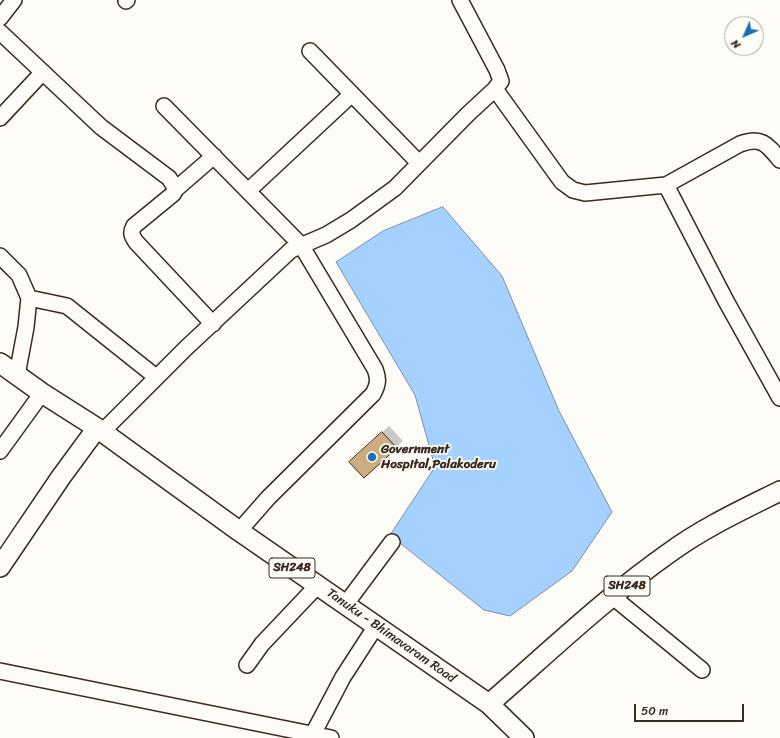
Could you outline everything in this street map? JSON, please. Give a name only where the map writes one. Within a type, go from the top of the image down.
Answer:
[{"type":"main road","name":"Tanuku - Bhimavaram Road","points":[[0,363],[42,393],[100,430],[317,586],[489,704],[524,738]]},
{"type":"main road","points":[[0,567],[61,477],[100,430]]},
{"type":"main road","name":"SH248","points":[[489,704],[594,612],[668,553],[709,527],[780,491]]},
{"type":"street","points":[[0,18],[14,0]]},
{"type":"street","points":[[100,430],[291,250],[326,235],[351,220],[395,188],[468,114],[496,89],[501,81],[497,70],[460,0]]},
{"type":"street","points":[[0,32],[101,127],[169,178],[176,189]]},
{"type":"street","points":[[310,51],[419,163]]},
{"type":"street","points":[[0,118],[43,72]]},
{"type":"street","points":[[496,89],[562,182],[573,190],[585,193],[666,184],[740,144],[751,140],[760,141],[771,148],[780,160]]},
{"type":"street","points":[[248,191],[352,94]]},
{"type":"street","points":[[164,106],[301,245],[375,369],[378,377],[378,385],[373,394],[268,498],[239,531]]},
{"type":"street","points":[[213,324],[136,242],[131,234],[131,231],[134,226],[173,194],[176,189],[214,156]]},
{"type":"street","points":[[666,184],[726,301],[780,398]]},
{"type":"street","points":[[0,256],[19,275],[29,298],[26,327],[17,375]]},
{"type":"street","points":[[29,298],[67,306],[156,378]]},
{"type":"street","points":[[0,451],[42,393]]},
{"type":"street","points":[[345,605],[392,542]]},
{"type":"street","points":[[247,665],[262,644],[317,586]]},
{"type":"street","points":[[613,597],[702,670]]},
{"type":"street","points":[[313,734],[343,677],[376,626]]},
{"type":"street","points":[[0,671],[331,738]]},
{"type":"water","points":[[443,207],[502,276],[559,411],[612,512],[572,571],[510,616],[484,610],[390,535],[435,467],[415,395],[336,262],[383,231]]},
{"type":"building","points":[[382,432],[397,448],[364,478],[349,462]]},
{"type":"place","name":"Government Hospital,Palakoderu","points":[[372,457]]}]
